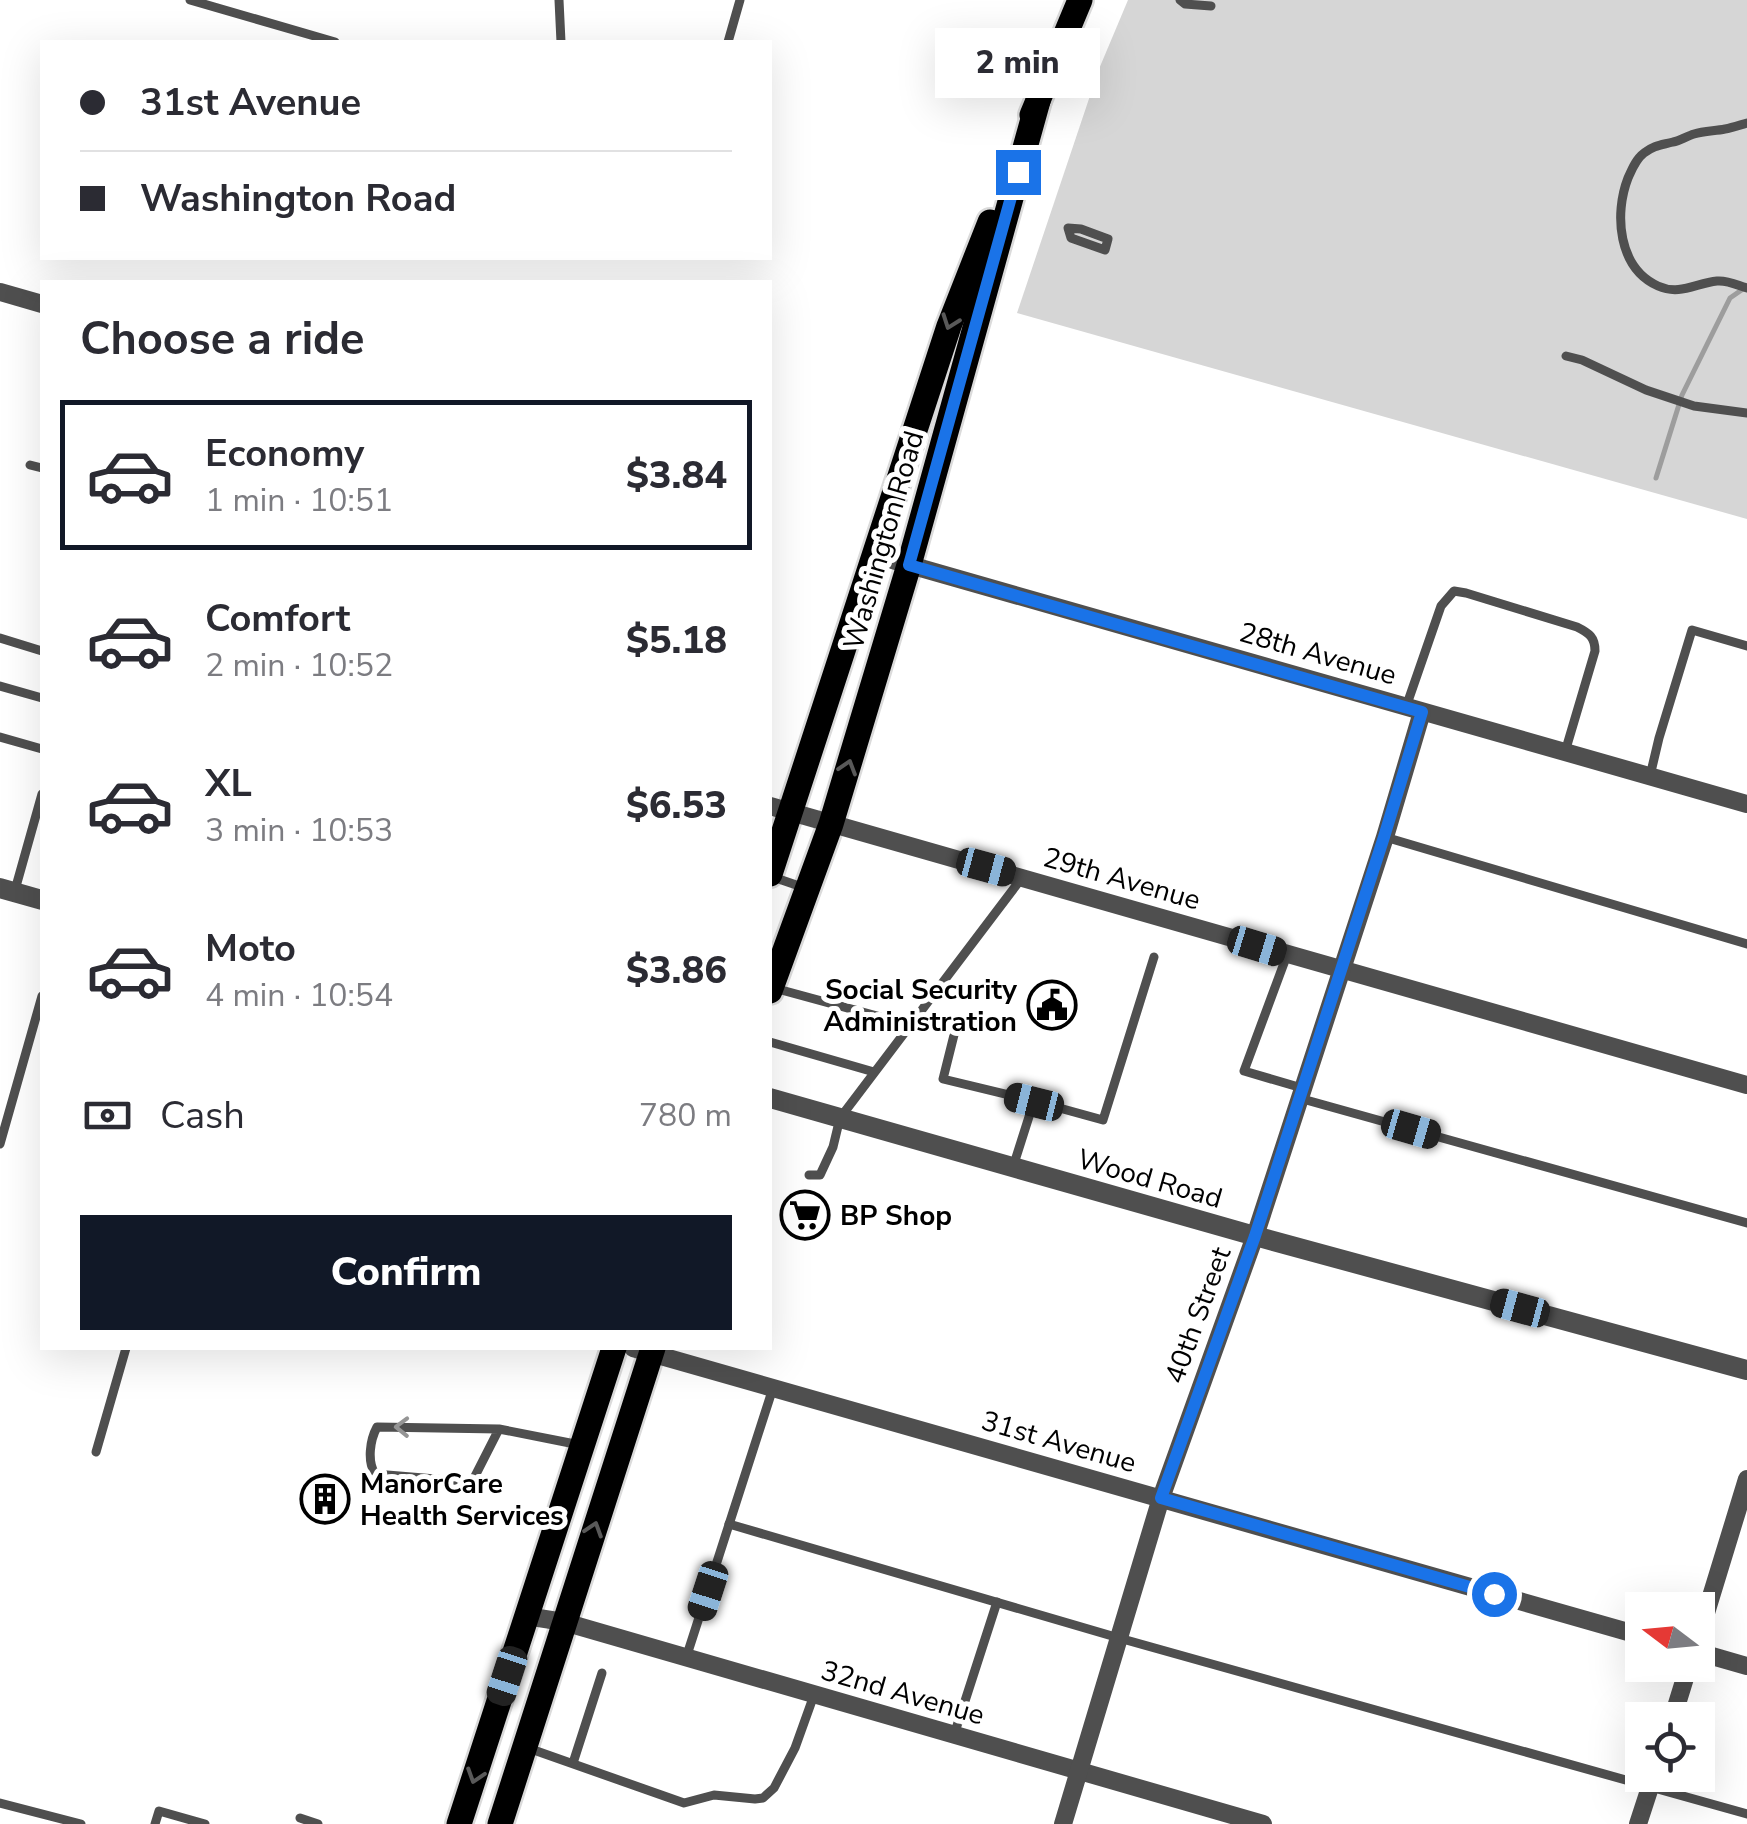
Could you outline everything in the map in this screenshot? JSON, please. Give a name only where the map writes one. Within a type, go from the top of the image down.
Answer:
[{"type":"main road","name":"Washington Road","points":[[772,862],[780,809],[875,555],[948,326],[1079,0]]},
{"type":"main road","name":"Washington Road","points":[[772,986],[830,824],[909,565],[1038,101]]},
{"type":"main road","points":[[459,1824],[613,1350]]},
{"type":"main road","points":[[500,1824],[646,1350]]},
{"type":"main road","points":[[488,1736],[524,1746]]},
{"type":"street","points":[[0,292],[40,303]]},
{"type":"street","name":"28th Avenue","points":[[875,555],[1747,804]]},
{"type":"street","name":"40th Street","points":[[1063,1824],[1161,1498],[1255,1236],[1384,837],[1414,709]]},
{"type":"street","name":"29th Avenue","points":[[780,809],[1747,1085]]},
{"type":"street","points":[[7,890],[40,899]]},
{"type":"street","name":"Wood Road","points":[[772,1099],[1747,1370]]},
{"type":"street","name":"31st Avenue","points":[[649,1350],[1625,1631]]},
{"type":"street","points":[[1714,1592],[1742,1513],[1747,1479]]},
{"type":"street","name":"32nd Avenue","points":[[526,1616],[564,1622],[1263,1824]]},
{"type":"street","points":[[1715,1657],[1747,1666]]},
{"type":"street","points":[[1638,1824],[1648,1792]]},
{"type":"lane","points":[[190,0],[328,40]]},
{"type":"lane","points":[[558,0],[561,40]]},
{"type":"lane","points":[[729,40],[740,0]]},
{"type":"lane","points":[[1180,0],[1211,6]]},
{"type":"lane","points":[[1747,123],[1696,133],[1642,154],[1633,166],[1621,200],[1620,218],[1628,257],[1655,286],[1672,291],[1729,281],[1747,288]]},
{"type":"lane","points":[[1566,356],[1694,406],[1747,414]]},
{"type":"lane","points":[[30,464],[40,467]]},
{"type":"lane","points":[[1414,709],[1441,606],[1454,591],[1466,593],[1577,627],[1588,632],[1595,642],[1565,752]]},
{"type":"lane","points":[[1650,776],[1692,630],[1747,646]]},
{"type":"lane","points":[[0,638],[40,650]]},
{"type":"lane","points":[[0,686],[40,697]]},
{"type":"lane","points":[[0,737],[40,747]]},
{"type":"lane","points":[[7,890],[40,799]]},
{"type":"lane","points":[[1384,837],[1747,944]]},
{"type":"lane","points":[[772,876],[807,888]]},
{"type":"lane","points":[[809,1175],[820,1175],[840,1118],[1022,877]]},
{"type":"lane","points":[[1288,955],[1244,1071],[1301,1093],[1747,1223]]},
{"type":"lane","points":[[954,1035],[943,1079],[1103,1120],[1154,957]]},
{"type":"lane","points":[[772,989],[910,1025]]},
{"type":"lane","points":[[0,1144],[40,1003]]},
{"type":"lane","points":[[772,1043],[874,1072]]},
{"type":"lane","points":[[1013,1167],[1034,1102]]},
{"type":"lane","points":[[96,1452],[125,1350]]},
{"type":"lane","points":[[686,1658],[773,1388]]},
{"type":"lane","points":[[499,1428],[472,1482],[375,1474],[370,1466],[372,1435],[377,1426],[499,1428],[582,1446]]},
{"type":"lane","points":[[729,1524],[1119,1638],[1625,1773]]},
{"type":"lane","points":[[954,1735],[998,1602]]},
{"type":"lane","points":[[573,1764],[602,1674]]},
{"type":"lane","points":[[524,1746],[684,1803],[714,1796],[763,1798],[774,1788],[795,1748],[814,1695]]},
{"type":"lane","points":[[1686,1792],[1747,1814]]},
{"type":"lane","points":[[0,1803],[81,1824]]},
{"type":"lane","points":[[155,1824],[159,1812],[205,1824]]},
{"type":"lane","points":[[300,1818],[318,1824]]},
{"type":"shaded area","points":[[1128,0],[1747,0],[1747,519],[1017,313],[1099,69]]},
{"type":"waterway","points":[[1656,478],[1682,395],[1730,298],[1743,289]]},
{"type":"place","name":"Social Security Administration","points":[[1052,1005]]},
{"type":"place","name":"BP Shop","points":[[805,1215]]},
{"type":"place","name":"ManorCare Health Services","points":[[325,1499]]},
{"type":"route","points":[[1018,172],[909,565],[1422,712],[1255,1236],[1161,1498],[1494,1594]]}]
